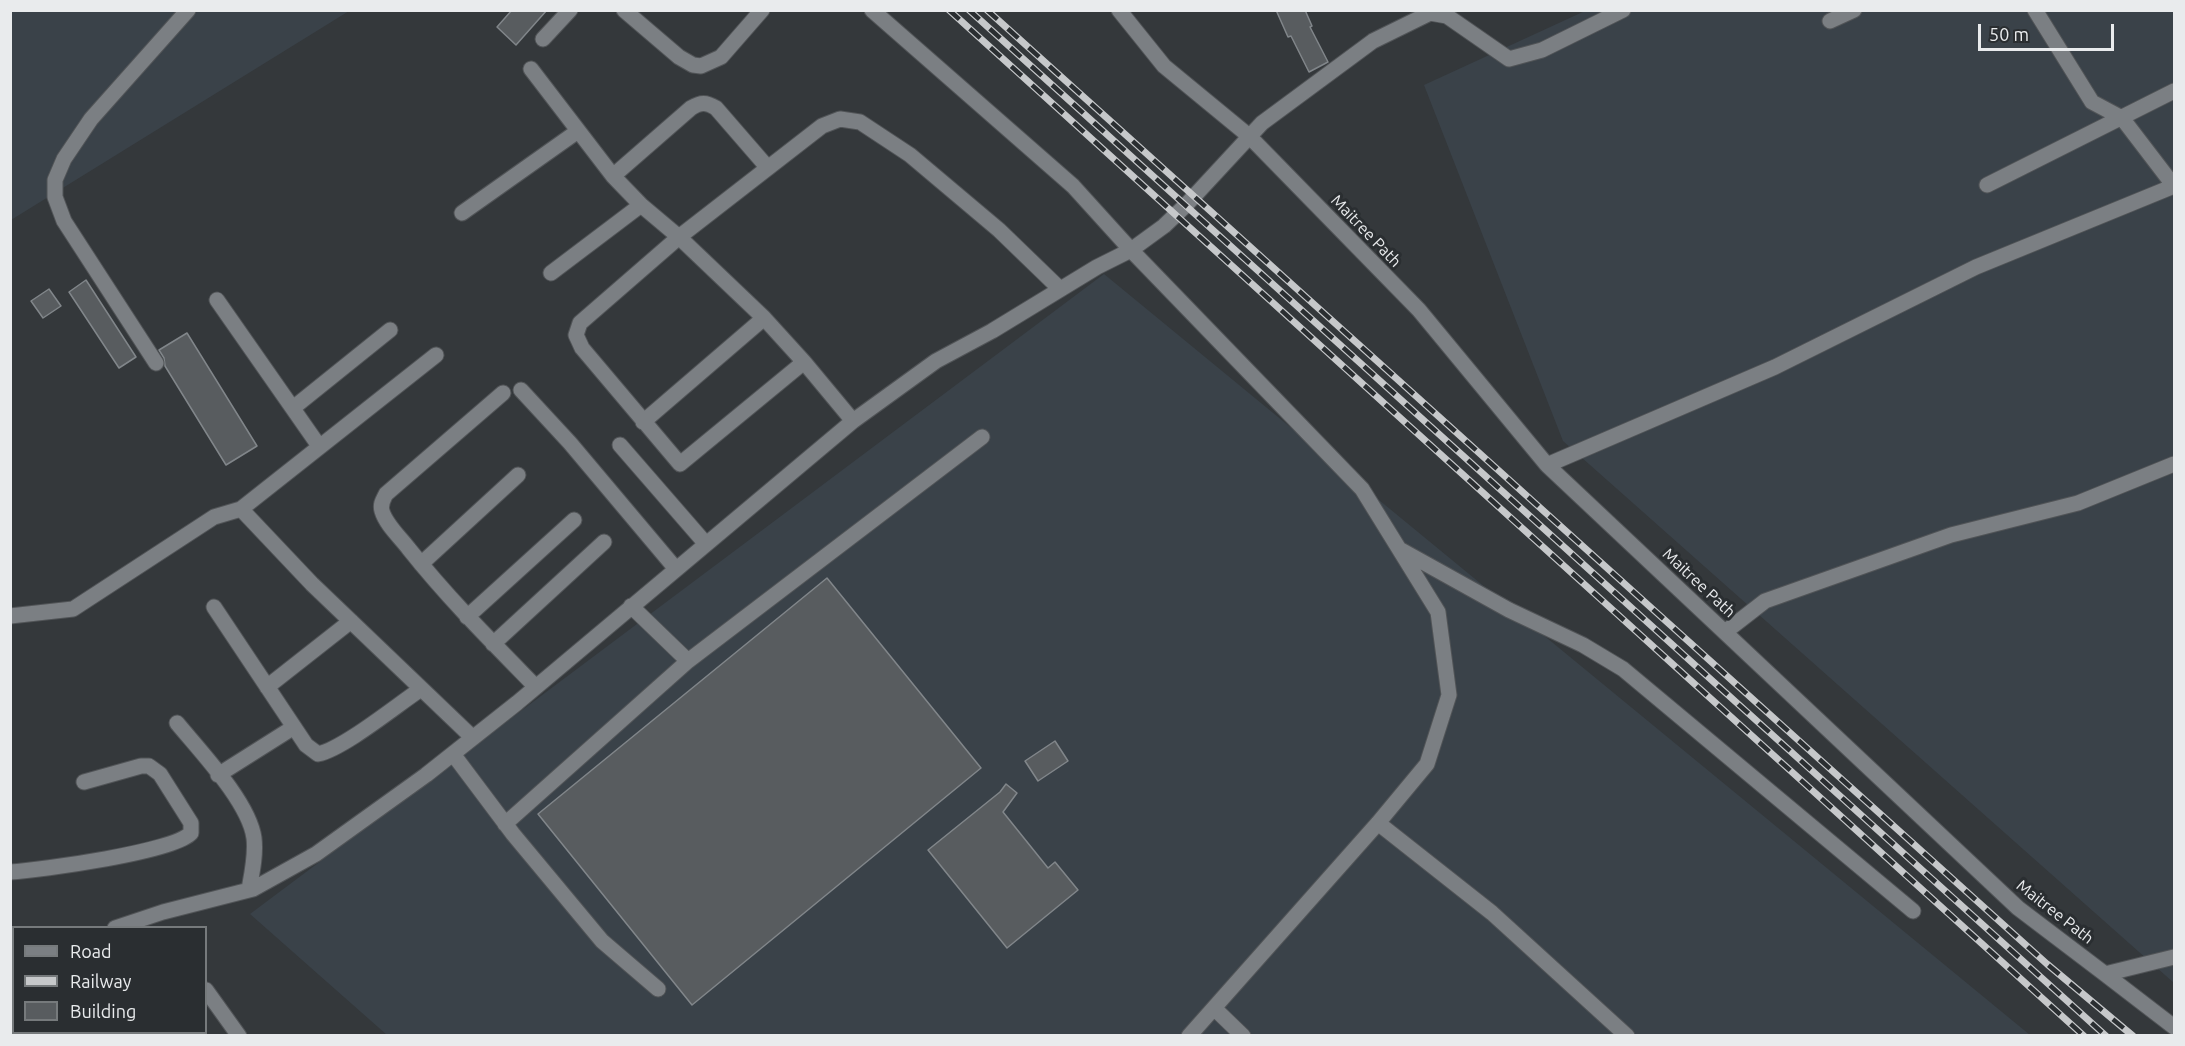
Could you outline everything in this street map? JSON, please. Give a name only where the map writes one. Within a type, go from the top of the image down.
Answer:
[{"type":"street","points":[[156,363],[64,220],[55,197],[55,180],[64,159],[91,119],[188,10]]},
{"type":"street","points":[[543,39],[570,10]]},
{"type":"street","points":[[624,10],[679,57],[693,65],[701,66],[721,57],[762,10]]},
{"type":"street","points":[[872,10],[1073,186],[1131,250],[1362,489],[1438,612],[1449,696],[1427,764],[1378,823],[1189,1035]]},
{"type":"street","name":"Maitree Path","points":[[1119,10],[1164,66],[1249,136],[1419,310],[1547,465],[2018,908],[2175,1027]]},
{"type":"street","points":[[123,926],[155,922],[249,889],[316,854],[473,738],[853,421],[936,361],[1131,250],[1177,215],[1262,123],[1373,41],[1430,13],[1447,16],[1509,59],[1542,50],[1623,10]]},
{"type":"street","points":[[1830,21],[1854,10]]},
{"type":"street","points":[[1547,465],[1775,367],[1976,267],[2174,186],[2122,118],[2092,102],[2035,10]]},
{"type":"street","points":[[531,69],[613,176],[641,205],[679,237],[764,318],[853,421]]},
{"type":"street","points":[[1987,185],[2175,91]]},
{"type":"street","points":[[613,176],[691,108],[708,103],[716,108],[768,168]]},
{"type":"street","points":[[804,362],[680,464],[582,348],[576,335],[580,323],[679,237],[822,126],[840,118],[861,122],[919,162],[999,230],[1060,289]]},
{"type":"street","points":[[462,213],[578,131]]},
{"type":"street","points":[[551,273],[641,205]]},
{"type":"street","points":[[217,300],[320,446]]},
{"type":"street","points":[[643,422],[764,318]]},
{"type":"street","points":[[293,408],[390,330]]},
{"type":"street","points":[[10,616],[73,609],[213,518],[241,508],[436,355]]},
{"type":"street","points":[[521,390],[570,443],[676,569]]},
{"type":"street","points":[[503,393],[386,494],[382,502],[382,510],[387,521],[467,616],[535,686]]},
{"type":"street","points":[[505,824],[688,661],[982,437]]},
{"type":"street","points":[[620,445],[706,544]]},
{"type":"street","points":[[1725,632],[1765,601],[1951,536],[2078,502],[2175,464]]},
{"type":"street","points":[[422,564],[518,475]]},
{"type":"street","points":[[241,508],[351,621],[473,738]]},
{"type":"street","points":[[467,616],[574,520]]},
{"type":"street","points":[[493,644],[604,542]]},
{"type":"street","points":[[1399,548],[1509,610],[1583,645],[1623,669],[1913,911]]},
{"type":"street","points":[[631,606],[688,661]]},
{"type":"street","points":[[214,607],[294,727],[312,751],[318,754],[325,753],[347,740],[421,689]]},
{"type":"street","points":[[267,687],[351,621]]},
{"type":"street","points":[[177,723],[247,816],[254,837],[254,856],[249,889]]},
{"type":"street","points":[[218,775],[294,727]]},
{"type":"street","points":[[453,754],[505,824],[602,942],[658,989]]},
{"type":"street","points":[[10,872],[47,869],[128,854],[179,841],[191,833],[191,823],[160,774],[153,768],[141,765],[84,782]]},
{"type":"street","points":[[1378,823],[1492,913],[1627,1035]]},
{"type":"street","points":[[2105,974],[2175,957]]},
{"type":"street","points":[[207,991],[239,1035]]},
{"type":"street","points":[[1214,1008],[1244,1035]]},
{"type":"shaded area","points":[[11,11],[349,11],[11,220]]},
{"type":"shaded area","points":[[1585,11],[2174,11],[2174,983],[1563,441],[1424,85]]},
{"type":"shaded area","points":[[1104,274],[2030,1035],[387,1035],[250,914]]},
{"type":"building","points":[[512,10],[547,10],[516,45],[497,27]]},
{"type":"building","points":[[1276,10],[1305,10],[1312,26],[1310,27],[1328,62],[1309,72],[1291,36],[1288,37]]},
{"type":"building","points":[[86,280],[136,357],[119,368],[69,292]]},
{"type":"building","points":[[49,289],[61,306],[43,318],[31,301]]},
{"type":"building","points":[[187,333],[257,446],[226,465],[165,366],[164,358],[159,350]]},
{"type":"building","points":[[827,578],[981,768],[692,1005],[538,814]]},
{"type":"building","points":[[1055,741],[1068,761],[1038,781],[1025,761]]},
{"type":"building","points":[[1006,784],[1017,793],[1003,812],[1048,868],[1055,862],[1078,890],[1007,948],[928,850],[1000,792]]},
{"type":"railway","points":[[949,10],[2084,1036]]},
{"type":"railway","points":[[969,10],[2106,1036]]},
{"type":"railway","points":[[987,10],[2047,964],[2133,1036]]}]
